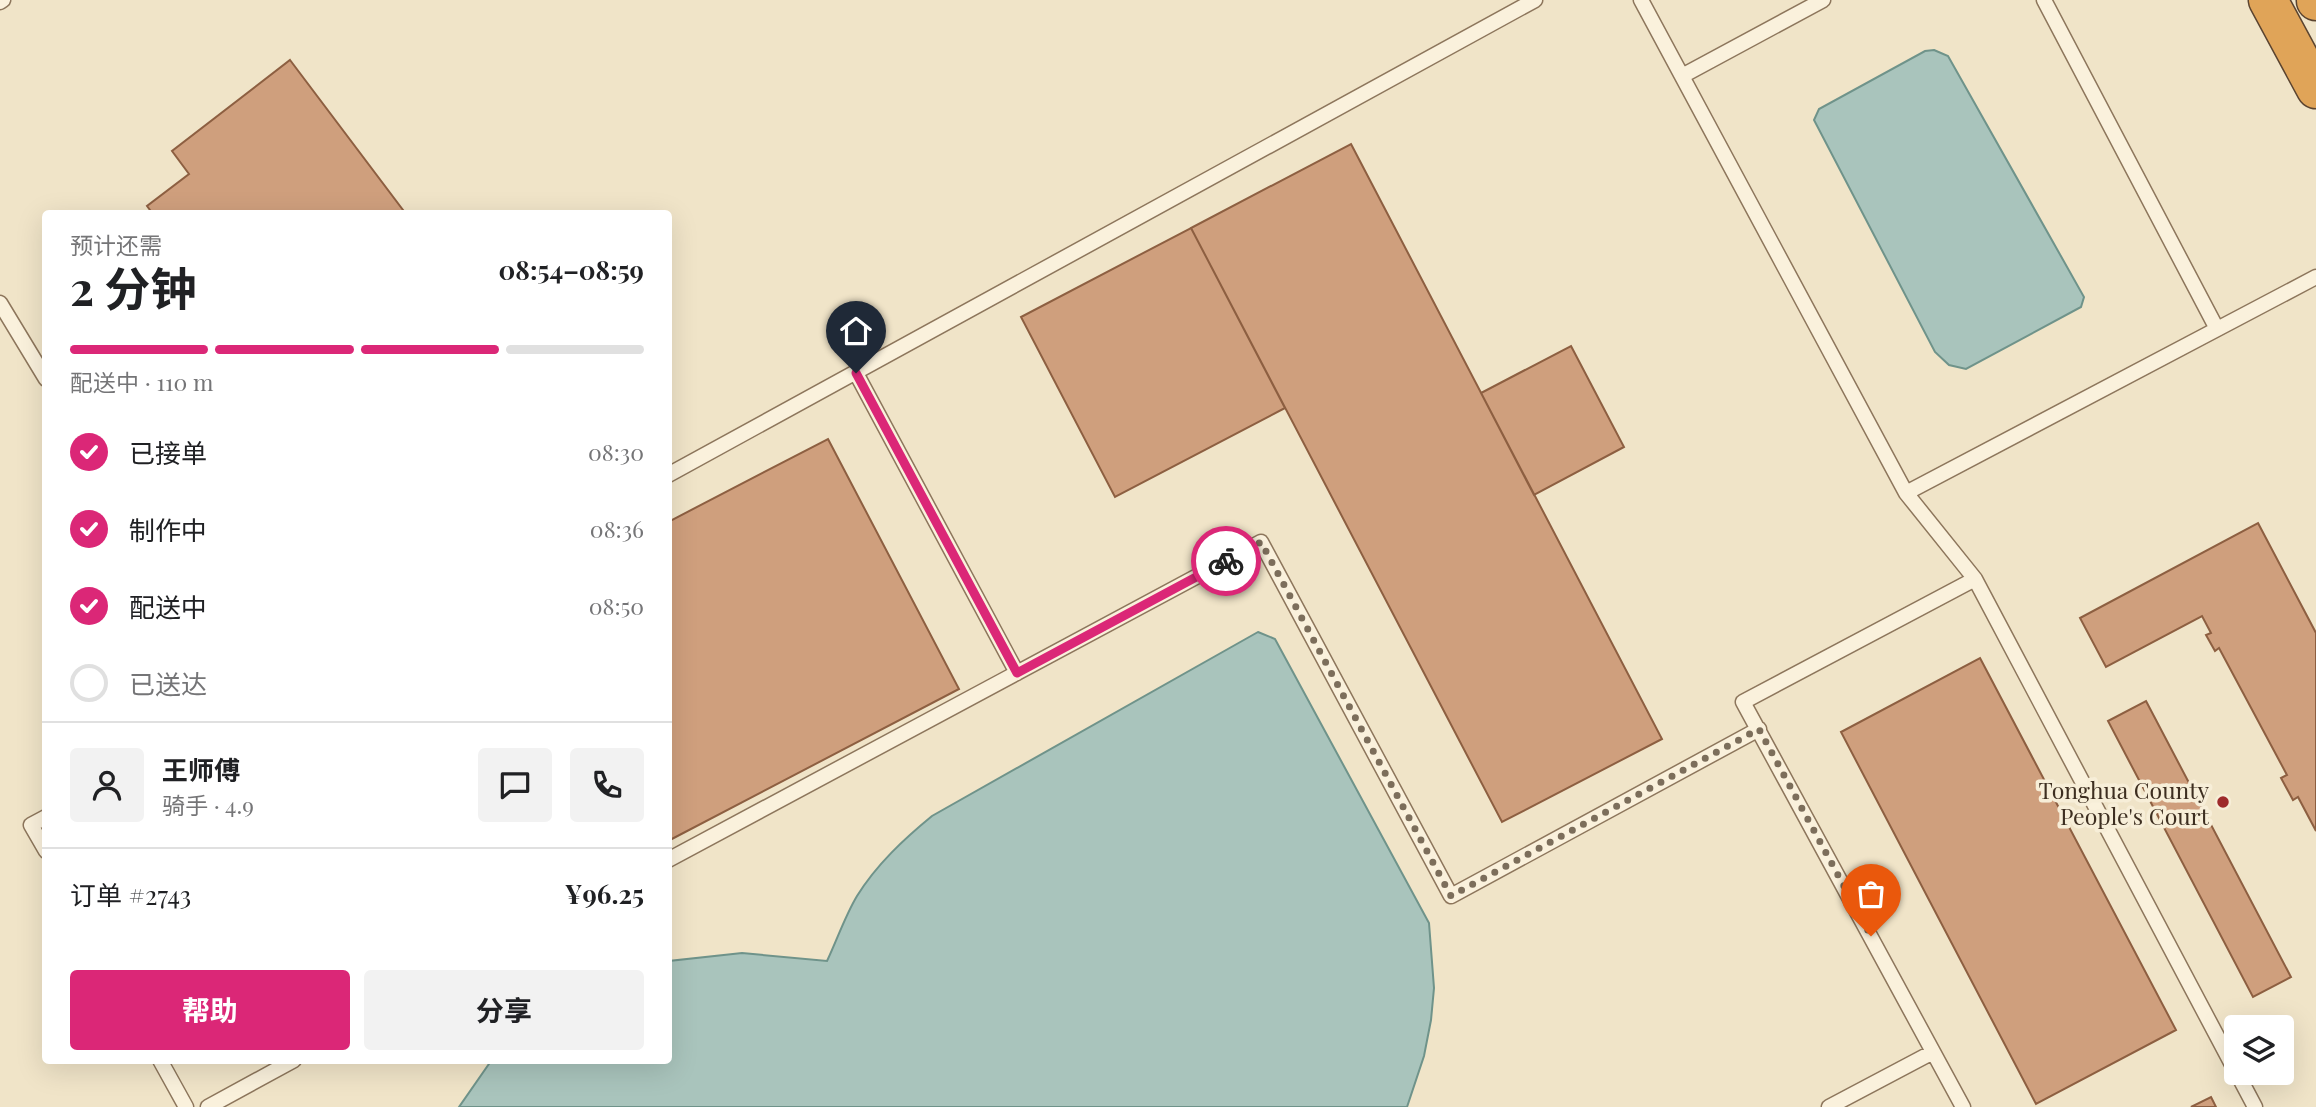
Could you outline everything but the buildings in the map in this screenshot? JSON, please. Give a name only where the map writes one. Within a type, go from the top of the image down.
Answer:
[{"type":"highway","points":[[2268,0],[2316,89]]},
{"type":"lane","points":[[672,473],[1535,0]]},
{"type":"lane","points":[[1641,0],[1906,493],[1975,579],[2224,1048]]},
{"type":"lane","points":[[1682,76],[1823,0]]},
{"type":"lane","points":[[2044,0],[2217,329]]},
{"type":"lane","points":[[1906,493],[2316,277]]},
{"type":"lane","points":[[0,303],[42,373]]},
{"type":"lane","points":[[856,373],[1017,673]]},
{"type":"lane","points":[[672,858],[1261,542],[1451,896],[1759,729]]},
{"type":"lane","points":[[1963,1107],[1743,702],[1975,579]]},
{"type":"lane","points":[[42,819],[31,825],[42,844]]},
{"type":"lane","points":[[1829,1107],[1933,1052]]},
{"type":"lane","points":[[162,1064],[186,1107]]},
{"type":"lane","points":[[208,1107],[287,1064]]},
{"type":"lane","points":[[2244,1085],[2255,1107]]},
{"type":"water","points":[[1934,50],[1948,56],[2084,297],[2081,307],[1966,369],[1949,365],[1935,352],[1814,120],[1819,109],[1925,51]]},
{"type":"water","points":[[1258,632],[1275,639],[1429,923],[1434,988],[1431,1020],[1424,1056],[1407,1107],[459,1107],[489,1064],[672,1064],[672,961],[742,953],[827,961],[865,884],[892,853],[932,816]]},
{"type":"way so far","points":[[1226,561],[1261,542],[1451,896],[1759,729],[1871,936]]},
{"type":"place","name":"Tonghua County People's Court","points":[[2223,802]]},
{"type":"route","points":[[856,373],[1017,673],[1226,561]]}]
